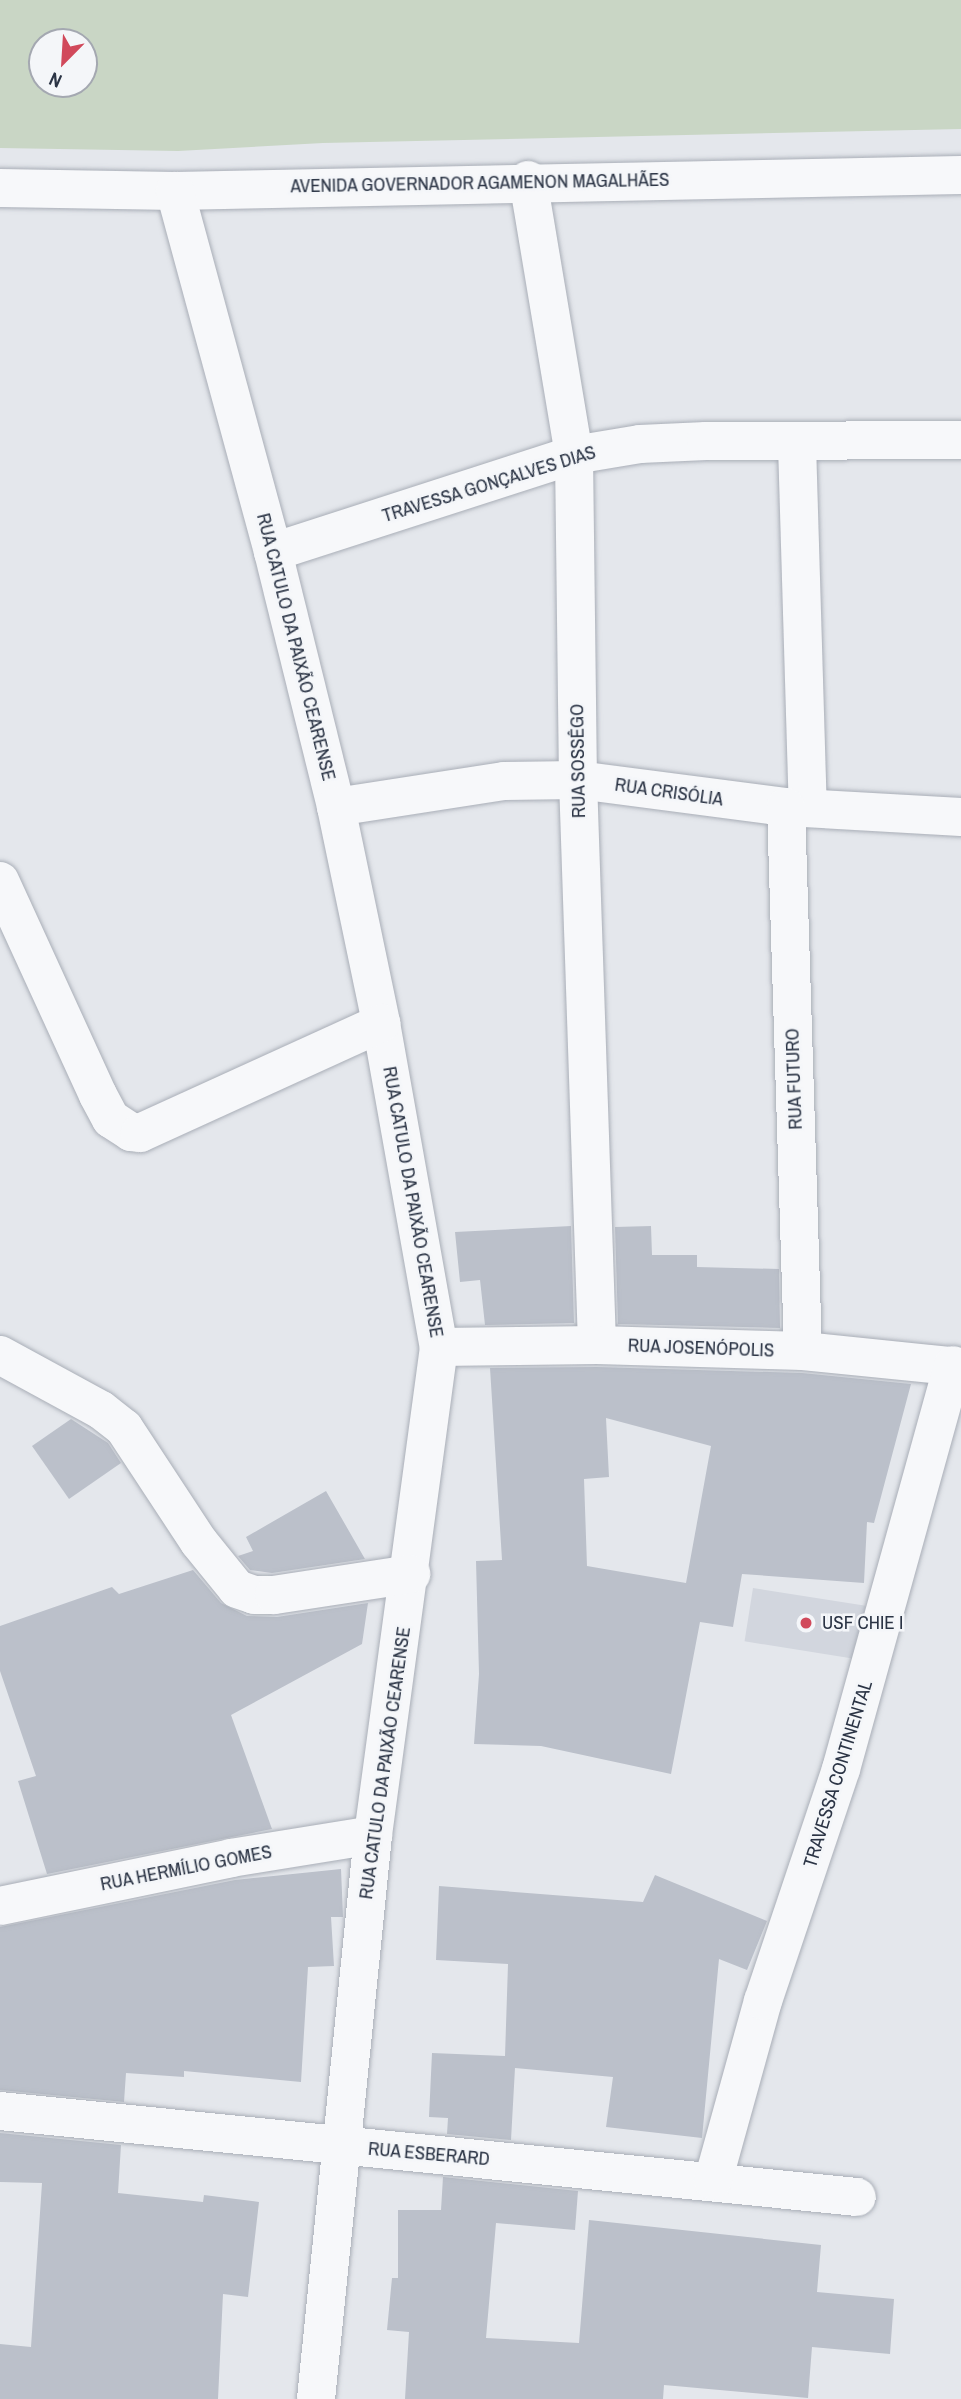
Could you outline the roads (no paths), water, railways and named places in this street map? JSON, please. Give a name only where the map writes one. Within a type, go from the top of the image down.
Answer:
[{"type":"street","name":"AVENIDA GOVERNADOR AGAMENON MAGALHÃES","points":[[0,188],[176,191],[528,180],[961,175]]},
{"type":"street","name":"RUA SOSSÊGO","points":[[528,180],[575,455],[578,780],[597,1345]]},
{"type":"street","name":"RUA CATULO DA PAIXÃO CEARENSE","points":[[176,191],[273,552],[336,807],[381,1023],[439,1347],[411,1574],[373,1835],[316,2399]]},
{"type":"street","name":"TRAVESSA GONÇALVES DIAS","points":[[273,552],[575,455],[640,444],[961,440]]},
{"type":"street","name":"RUA FUTURO","points":[[797,444],[797,808],[803,1351]]},
{"type":"street","name":"RUA CRISÓLIA","points":[[336,807],[504,781],[578,780],[797,808],[961,817]]},
{"type":"street","points":[[0,881],[98,1095],[111,1119],[131,1132],[141,1133],[381,1023]]},
{"type":"street","name":"RUA JOSENÓPOLIS","points":[[439,1347],[597,1345],[803,1351],[957,1366]]},
{"type":"street","points":[[0,1355],[101,1410],[124,1428],[199,1542],[237,1589],[254,1595],[274,1595],[411,1574]]},
{"type":"street","name":"TRAVESSA CONTINENTAL","points":[[713,2180],[763,2001],[841,1769],[957,1366]]},
{"type":"street","name":"RUA HERMÍLIO GOMES","points":[[0,1906],[218,1860],[373,1835]]},
{"type":"street","name":"RUA ESBERARD","points":[[0,2111],[713,2180],[858,2197]]},
{"type":"place","name":"USF CHIE I","points":[[806,1623]]}]
